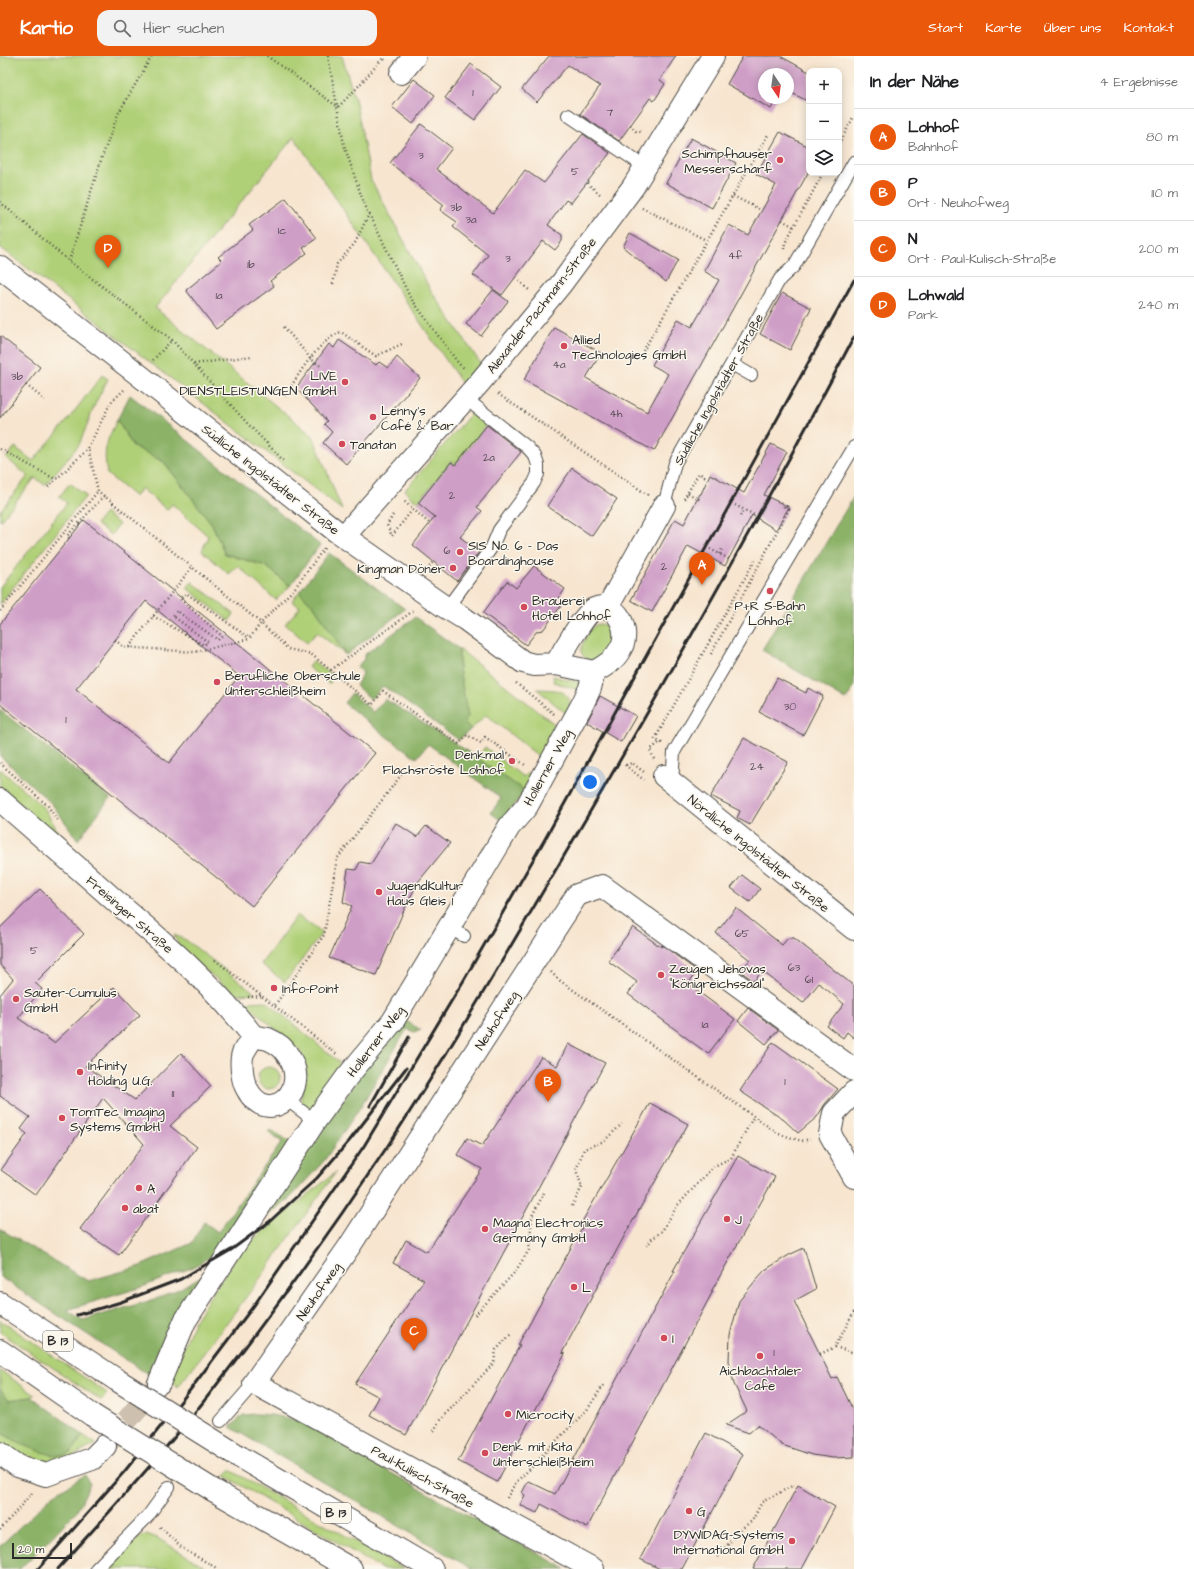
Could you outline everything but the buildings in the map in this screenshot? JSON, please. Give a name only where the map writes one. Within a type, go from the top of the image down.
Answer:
[{"type":"street","points":[[401,73],[415,56]]},
{"type":"street","name":"Alexander-Pachmann-Straße","points":[[335,541],[480,382],[561,284],[624,199],[713,56]]},
{"type":"street","name":"Südliche Ingolstädter Straße","points":[[0,267],[139,375],[335,541],[465,619],[523,662],[534,665],[556,664],[594,672]]},
{"type":"street","name":"Südliche Ingolstädter Straße","points":[[607,608],[664,506]]},
{"type":"street","points":[[556,664],[586,616],[594,609],[607,608],[616,613],[622,622],[625,632],[622,647],[612,661],[594,672]]},
{"type":"street","name":"Hollerner Weg","points":[[158,1383],[185,1321],[315,1121],[347,1077],[393,1021],[456,932],[511,823],[527,806],[583,703],[590,688],[594,672]]},
{"type":"street","name":"Nördliche Ingolstädter Straße","points":[[668,779],[854,929]]},
{"type":"street","name":"Freisinger Straße","points":[[0,800],[164,943],[202,980],[243,1024],[252,1036]]},
{"type":"street","name":"Neuhofweg","points":[[254,1382],[349,1247],[577,895],[602,886],[854,1070]]},
{"type":"street","points":[[252,1036],[268,1039],[283,1048],[292,1060],[296,1070],[296,1078],[292,1091],[286,1099],[276,1106],[261,1104],[250,1094],[245,1086],[242,1076],[243,1054],[252,1036]]},
{"type":"street","points":[[854,1092],[834,1113],[830,1134],[854,1177]]},
{"type":"street","name":"B 13","points":[[0,1303],[117,1380],[240,1457],[432,1569]]},
{"type":"street","points":[[0,1351],[92,1415],[213,1490],[351,1569]]},
{"type":"street","name":"Paul-Kulisch-Straße","points":[[254,1382],[594,1569]]},
{"type":"street","points":[[0,1453],[18,1466],[46,1475],[92,1458],[105,1446]]},
{"type":"lane","points":[[568,115],[645,167]]},
{"type":"lane","name":"Südliche Ingolstädter Straße","points":[[664,506],[675,463],[780,279],[794,266],[854,162]]},
{"type":"lane","points":[[732,364],[751,374]]},
{"type":"lane","points":[[447,608],[492,547],[499,530],[534,484],[538,474],[538,465],[535,456],[527,447],[465,398]]},
{"type":"lane","points":[[668,779],[674,752],[854,448]]},
{"type":"lane","points":[[286,1099],[315,1121]]},
{"type":"lane","name":"Neuhofweg","points":[[221,1421],[254,1382]]},
{"type":"lane","points":[[96,1569],[148,1516],[169,1487]]},
{"type":"path","points":[[69,261],[102,157],[118,114],[152,56]]},
{"type":"path","points":[[267,56],[338,107]]},
{"type":"path","points":[[328,56],[344,145],[363,201],[410,297],[459,364],[480,382],[664,506]]},
{"type":"path","points":[[338,107],[383,58],[401,73]]},
{"type":"path","points":[[841,140],[854,116]]},
{"type":"path","points":[[630,125],[636,131],[644,133]]},
{"type":"path","points":[[643,351],[769,133]]},
{"type":"path","points":[[587,183],[590,186]]},
{"type":"path","points":[[733,196],[761,210]]},
{"type":"path","points":[[624,199],[706,240]]},
{"type":"path","points":[[0,202],[69,261],[172,340],[247,423],[285,462]]},
{"type":"path","points":[[333,284],[337,264],[355,243],[369,214]]},
{"type":"path","points":[[782,220],[794,227]]},
{"type":"path","points":[[284,327],[311,359],[322,367]]},
{"type":"path","points":[[285,396],[302,370],[320,348],[335,334],[341,332],[376,356],[404,343]]},
{"type":"path","points":[[48,488],[55,479],[88,448],[111,402],[172,340]]},
{"type":"path","points":[[193,364],[252,356]]},
{"type":"path","points":[[26,385],[45,400]]},
{"type":"path","points":[[88,448],[98,491],[262,623],[288,649],[311,654],[372,705],[383,691],[459,744],[467,735],[481,743],[485,736],[542,776]]},
{"type":"path","points":[[0,449],[55,479]]},
{"type":"path","points":[[0,611],[98,491]]},
{"type":"path","points":[[688,493],[702,501]]},
{"type":"path","points":[[69,538],[67,536],[104,496]]},
{"type":"path","points":[[398,506],[402,499],[430,524]]},
{"type":"path","points":[[735,505],[754,515]]},
{"type":"path","points":[[711,655],[789,509],[785,505],[783,508]]},
{"type":"path","points":[[395,512],[387,525],[392,536],[413,509]]},
{"type":"path","points":[[740,516],[744,510]]},
{"type":"path","points":[[115,640],[124,647],[194,652],[249,639],[335,541]]},
{"type":"path","points":[[710,549],[729,559]]},
{"type":"path","points":[[720,554],[722,549]]},
{"type":"path","points":[[666,737],[662,744],[655,739],[755,560]]},
{"type":"path","points":[[129,647],[192,567]]},
{"type":"path","points":[[153,616],[204,645],[208,642],[173,616],[177,611],[218,640],[222,636],[180,599],[186,593],[249,639]]},
{"type":"path","points":[[331,670],[419,607]]},
{"type":"path","points":[[625,765],[632,764]]},
{"type":"path","points":[[274,1005],[324,934],[337,859],[408,766]]},
{"type":"path","points":[[537,957],[559,980],[779,1134],[802,1141],[830,1134]]},
{"type":"path","points":[[647,1246],[652,1239],[662,1231],[677,1206],[714,1166],[731,1158],[754,1116]]},
{"type":"path","points":[[572,1206],[582,1187],[576,1170],[584,1149],[604,1141],[622,1124]]},
{"type":"path","points":[[475,1315],[515,1272],[528,1250],[532,1216],[545,1191]]},
{"type":"path","points":[[820,1354],[835,1347],[854,1312]]},
{"type":"path","points":[[434,1431],[439,1421],[494,1363],[496,1350],[511,1334]]},
{"type":"path","points":[[835,1347],[854,1353]]},
{"type":"path","points":[[509,1523],[519,1506],[506,1499],[516,1482],[587,1410],[604,1384]]},
{"type":"path","points":[[0,1530],[46,1475]]},
{"type":"path","points":[[717,1557],[741,1529],[752,1521],[762,1502],[794,1485]]},
{"type":"path","points":[[148,1516],[182,1548],[218,1569]]},
{"type":"green space","points":[[0,56],[342,56],[356,103],[371,180],[430,289],[481,364],[463,385],[294,137],[155,308],[313,436],[342,510],[0,247]]},
{"type":"green space","points":[[102,375],[108,379],[96,402],[79,445],[45,485],[35,478],[0,521],[0,511],[28,476],[6,458],[15,447],[33,461],[67,421]]},
{"type":"green space","points":[[130,395],[320,545],[290,586],[266,566],[225,554],[212,524],[164,462],[133,446],[117,420]]},
{"type":"green space","points":[[476,408],[490,421],[455,465],[451,462],[419,501],[412,499],[405,490]]},
{"type":"green space","points":[[117,420],[133,446],[164,462],[212,524],[225,554],[266,566],[290,586],[276,600],[238,566],[229,574],[202,551],[208,536],[172,504],[167,510],[141,488],[135,497],[107,474],[105,458],[106,446]]},
{"type":"green space","points":[[70,483],[86,496],[0,604],[0,587],[67,503],[59,497]]},
{"type":"green space","points":[[854,496],[854,687],[846,700],[762,650]]},
{"type":"green space","points":[[105,513],[119,524],[111,535],[96,524]]},
{"type":"green space","points":[[329,553],[405,609],[346,655],[314,606],[299,592]]},
{"type":"green space","points":[[192,582],[234,614],[229,621],[187,588]]},
{"type":"green space","points":[[299,592],[314,606],[346,655],[317,632],[307,643],[285,624],[300,607],[292,601]]},
{"type":"green space","points":[[415,617],[459,649],[459,669],[468,716],[464,723],[471,729],[459,740],[383,686],[371,699],[356,686],[363,672],[357,667],[364,659],[364,655]]},
{"type":"green space","points":[[600,624],[609,627],[613,633],[613,640],[610,647],[605,654],[598,658],[591,660],[585,658],[581,650],[584,641],[592,627]]},
{"type":"green space","points":[[459,649],[562,730],[546,762],[486,715],[471,729],[464,723],[468,716],[459,669]]},
{"type":"green space","points":[[313,661],[334,677],[329,684],[308,667]]},
{"type":"green space","points":[[553,676],[581,683],[581,691],[554,682]]},
{"type":"green space","points":[[537,689],[563,692],[569,700],[569,716]]},
{"type":"green space","points":[[352,693],[373,712],[385,699],[455,743],[525,791],[502,821],[491,813],[501,798],[428,744],[417,758],[387,737],[344,703]]},
{"type":"green space","points":[[0,710],[110,798],[78,840],[52,804],[0,756]]},
{"type":"green space","points":[[485,747],[523,777],[527,773],[534,778],[525,791],[477,759]]},
{"type":"green space","points":[[0,769],[45,809],[65,844],[0,787]]},
{"type":"green space","points":[[297,915],[322,933],[285,982],[261,964]]},
{"type":"green space","points":[[174,935],[186,940],[255,993],[235,994],[181,950]]},
{"type":"green space","points":[[266,1001],[339,1062],[342,1068],[313,1111],[300,1102],[307,1075],[305,1063],[300,1051],[245,1002]]},
{"type":"green space","points":[[406,1021],[421,1030],[414,1032],[407,1029],[361,1106],[324,1161],[291,1197],[262,1220],[362,1072]]},
{"type":"green space","points":[[269,1067],[277,1070],[280,1078],[277,1086],[269,1089],[261,1086],[258,1078],[261,1070]]},
{"type":"green space","points":[[271,1130],[295,1145],[222,1250],[191,1268],[142,1287],[67,1310],[83,1320],[149,1301],[179,1289],[205,1274],[152,1377],[0,1277],[0,1229],[88,1281],[138,1267],[192,1243],[204,1222],[218,1232],[282,1142],[268,1132]]},
{"type":"green space","points":[[336,1172],[256,1284],[178,1387],[169,1381],[195,1320],[241,1249]]},
{"type":"green space","points":[[0,1320],[107,1393],[102,1401],[0,1332]]},
{"type":"green space","points":[[0,1370],[35,1395],[32,1397],[9,1400],[0,1389]]},
{"type":"green space","points":[[0,1389],[9,1400],[32,1397],[83,1435],[74,1450],[64,1455],[45,1453],[24,1445],[0,1432]]},
{"type":"green space","points":[[243,1415],[271,1415],[303,1421],[384,1469],[566,1569],[472,1569],[230,1427]]},
{"type":"green space","points":[[0,1432],[29,1447],[71,1453],[83,1435],[96,1444],[64,1461],[46,1462],[24,1458],[0,1444]]},
{"type":"green space","points":[[230,1470],[404,1569],[382,1569],[225,1476]]},
{"type":"green space","points":[[85,1475],[90,1484],[77,1511],[20,1569],[0,1569],[0,1546],[53,1495]]},
{"type":"green space","points":[[147,1534],[157,1538],[209,1569],[105,1569],[129,1545]]},
{"type":"tunnel","points":[[105,1446],[158,1384]]},
{"type":"railway","points":[[38,1569],[124,1472],[190,1390],[255,1304],[364,1146],[464,980],[545,839],[854,280]]},
{"type":"railway","points":[[58,1569],[153,1462],[208,1396],[321,1244],[408,1115],[495,973],[634,735],[746,537],[854,337]]},
{"type":"railway","points":[[370,1106],[409,1037]]},
{"type":"railway","points":[[77,1315],[121,1302],[181,1279],[231,1250],[269,1222],[317,1178],[350,1140],[406,1068]]},
{"type":"place","name":"Schimpfhauser Messerscharf","points":[[780,160]]},
{"type":"place","name":"Lohwald","points":[[108,268]]},
{"type":"place","name":"Allied Technologies GmbH","points":[[564,346]]},
{"type":"place","name":"LIVE DIENSTLEISTUNGEN GmbH","points":[[345,382]]},
{"type":"place","name":"Lenny’s Café & Bar","points":[[373,417]]},
{"type":"place","name":"Tanatan","points":[[342,444]]},
{"type":"place","name":"SIS No. 6 - Das Boardinghouse","points":[[460,552]]},
{"type":"place","name":"Kingman Döner","points":[[453,568]]},
{"type":"place","name":"Lohhof","points":[[702,585]]},
{"type":"place","name":"P+R S-Bahn Lohhof","points":[[770,591]]},
{"type":"place","name":"Brauerei Hotel Lohhof","points":[[524,607]]},
{"type":"place","name":"Berufliche Oberschule Unterschleißheim","points":[[217,682]]},
{"type":"place","name":"Denkmal Flachsröste Lohhof","points":[[512,761]]},
{"type":"place","name":"JugendKultur Haus Gleis 1","points":[[379,892]]},
{"type":"place","name":"Zeugen Jehovas \"Königreichssaal\"","points":[[661,975]]},
{"type":"place","name":"Info-Point","points":[[274,988]]},
{"type":"place","name":"Sauter-Cumulus GmbH","points":[[16,999]]},
{"type":"place","name":"Infinity Holding U.G.","points":[[80,1072]]},
{"type":"place","name":"P","points":[[548,1102]]},
{"type":"place","name":"TomTec Imaging Systems GmbH","points":[[62,1118]]},
{"type":"place","name":"A","points":[[139,1188]]},
{"type":"place","name":"abat","points":[[125,1208]]},
{"type":"place","name":"J","points":[[727,1219]]},
{"type":"place","name":"Magna Electronics Germany GmbH","points":[[485,1229]]},
{"type":"place","name":"L","points":[[574,1287]]},
{"type":"place","name":"I","points":[[664,1338]]},
{"type":"place","name":"N","points":[[414,1351]]},
{"type":"place","name":"Aichbachtaler Cafe","points":[[760,1356]]},
{"type":"place","name":"Microcity","points":[[508,1414]]},
{"type":"place","name":"Denk mit Kita Unterschleißheim","points":[[485,1453]]},
{"type":"place","name":"G","points":[[689,1511]]},
{"type":"place","name":"DYWIDAG-Systems International GmbH","points":[[792,1541]]}]
